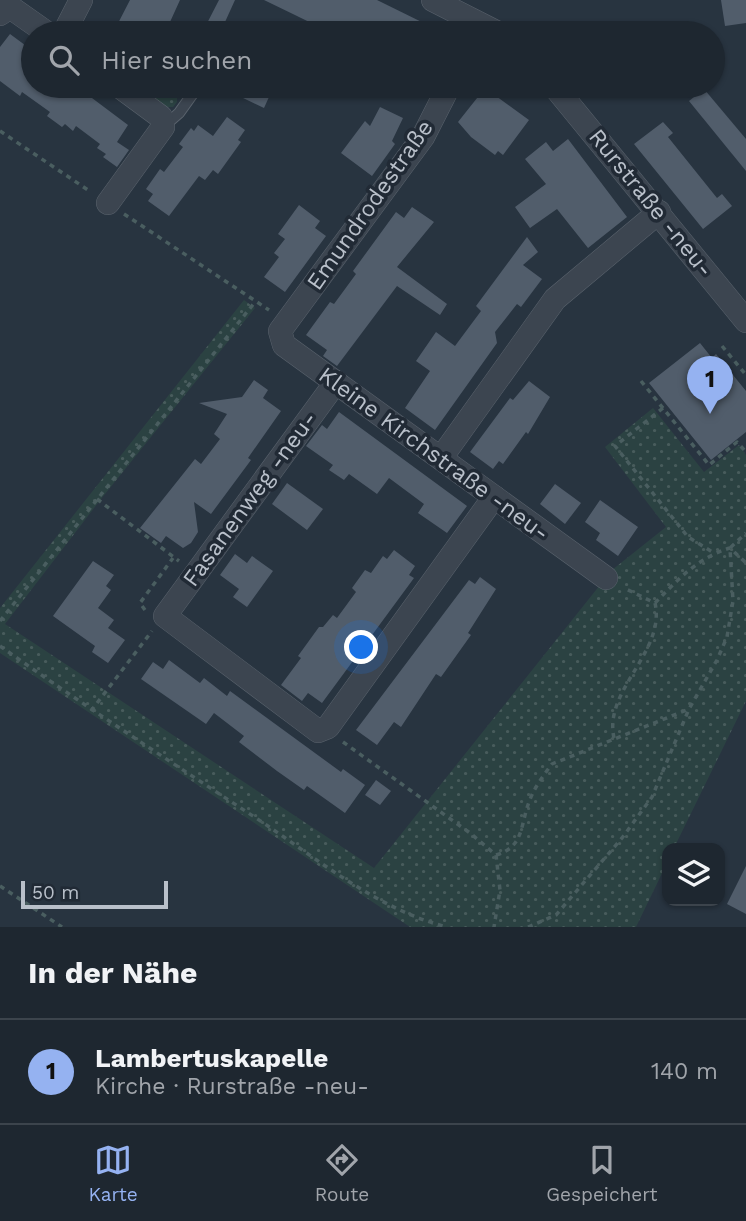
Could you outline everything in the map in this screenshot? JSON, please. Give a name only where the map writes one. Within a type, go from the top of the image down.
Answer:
[{"type":"street","points":[[70,21],[80,0]]},
{"type":"street","points":[[433,0],[469,21]]},
{"type":"street","points":[[0,14],[10,7],[30,21]]},
{"type":"street","points":[[108,203],[163,127],[161,117],[135,98]]},
{"type":"street","name":"Emundrodestraße","points":[[287,321],[423,137],[443,98]]},
{"type":"street","name":"Rurstraße -neu-","points":[[564,98],[746,321]]},
{"type":"street","points":[[441,458],[555,299],[659,212]]},
{"type":"street","name":"Kleine Kirchstraße -neu-","points":[[287,321],[280,331],[284,345],[606,578]]},
{"type":"street","name":"Fasanenweg -neu-","points":[[160,620],[336,382]]},
{"type":"street","points":[[160,620],[323,729],[494,497]]},
{"type":"lane","points":[[163,127],[179,113],[190,98]]},
{"type":"path","points":[[0,131],[287,321]]},
{"type":"path","points":[[0,621],[255,302]]},
{"type":"path","points":[[722,346],[746,375]]},
{"type":"path","points":[[641,381],[709,465],[737,442],[746,452]]},
{"type":"path","points":[[663,408],[615,446],[688,537],[714,553]]},
{"type":"path","points":[[97,499],[173,558],[197,572]]},
{"type":"path","points":[[655,603],[694,566],[714,553],[730,548],[746,533]]},
{"type":"path","points":[[730,548],[746,563]]},
{"type":"path","points":[[528,927],[556,915],[622,838],[652,797],[689,709],[727,637],[733,601],[730,548]]},
{"type":"path","points":[[91,711],[160,620],[140,603],[173,558]]},
{"type":"path","points":[[606,578],[655,603]]},
{"type":"path","points":[[614,738],[617,701],[643,654],[657,616],[655,603]]},
{"type":"path","points":[[0,646],[91,711],[357,885],[412,919],[447,927]]},
{"type":"path","points":[[496,856],[510,851],[521,837],[528,803],[540,779],[552,764],[689,709]]},
{"type":"path","points":[[323,729],[470,833],[496,856],[500,890],[494,927]]},
{"type":"path","points":[[0,886],[62,927]]},
{"type":"green space","points":[[150,98],[177,98],[173,107],[163,107]]},
{"type":"green space","points":[[244,300],[255,308],[101,499],[5,624],[374,868],[612,570],[666,527],[605,447],[653,408],[704,472],[739,445],[746,455],[746,701],[676,843],[662,843],[662,873],[636,927],[410,927],[0,653],[0,608]]},
{"type":"building","points":[[130,0],[180,0],[170,21],[119,21]]},
{"type":"building","points":[[219,0],[235,0],[225,21],[208,21]]},
{"type":"building","points":[[264,0],[377,0],[420,21],[307,21]]},
{"type":"building","points":[[721,0],[746,0],[746,23],[725,26]]},
{"type":"building","points":[[10,34],[21,42],[20,96],[0,81],[0,47]]},
{"type":"building","points":[[30,98],[92,98],[128,125],[117,142],[129,150],[117,167],[103,157],[106,154],[97,148],[100,144],[76,126],[73,131],[65,124],[62,127],[47,116],[50,112]]},
{"type":"building","points":[[243,98],[269,98],[264,108]]},
{"type":"building","points":[[477,98],[499,98],[529,120],[503,155],[498,151],[495,155],[471,137],[458,122]]},
{"type":"building","points":[[693,98],[712,98],[746,139],[746,171],[689,101]]},
{"type":"building","points":[[380,107],[403,118],[392,141],[395,144],[372,176],[341,153],[365,121],[370,126]]},
{"type":"building","points":[[227,117],[245,130],[238,140],[241,142],[218,174],[213,170],[205,180],[199,176],[169,216],[148,201],[153,194],[146,189],[160,169],[164,172],[183,147],[179,144],[191,128],[194,131],[198,125],[213,136]]},
{"type":"building","points":[[663,122],[673,133],[668,137],[717,198],[722,194],[732,206],[703,229],[634,144]]},
{"type":"building","points":[[568,139],[627,217],[588,248],[557,209],[530,228],[515,207],[546,184],[525,159],[546,142],[553,151]]},
{"type":"building","points":[[299,205],[320,221],[315,228],[326,236],[285,292],[264,277],[279,257],[274,253],[285,239],[278,234]]},
{"type":"building","points":[[412,207],[434,222],[397,267],[447,304],[440,315],[397,286],[337,366],[323,356],[327,350],[306,335],[330,302],[334,304],[356,274],[353,271],[396,212],[404,218]]},
{"type":"building","points":[[527,237],[538,252],[523,265],[542,279],[521,307],[517,304],[495,332],[497,343],[435,430],[405,408],[430,371],[416,361],[436,332],[455,346],[481,311],[476,306]]},
{"type":"building","points":[[700,343],[712,358],[716,354],[746,391],[746,432],[711,460],[649,383]]},
{"type":"building","points":[[254,380],[268,390],[263,398],[281,411],[248,458],[251,460],[211,514],[194,502],[198,532],[191,543],[183,548],[166,536],[161,543],[140,528],[195,459],[201,464],[220,439],[214,434],[227,414],[199,403],[242,397]]},
{"type":"building","points":[[529,381],[550,397],[528,434],[526,432],[503,464],[499,461],[493,469],[470,452],[510,398],[513,400]]},
{"type":"building","points":[[339,412],[467,506],[447,533],[418,513],[424,504],[389,478],[377,494],[349,474],[344,480],[329,470],[333,465],[306,446],[322,425],[327,429]]},
{"type":"building","points":[[287,483],[323,509],[307,530],[272,504]]},
{"type":"building","points":[[555,484],[581,503],[565,524],[540,504]]},
{"type":"building","points":[[600,500],[638,527],[618,556],[596,540],[600,533],[585,522]]},
{"type":"building","points":[[394,550],[415,566],[409,575],[414,578],[322,703],[308,693],[302,701],[281,685],[301,658],[298,656],[319,627],[323,627],[333,615],[337,618],[356,592],[352,588],[365,570],[371,573],[383,556],[387,559]]},
{"type":"building","points":[[235,554],[247,563],[252,556],[273,571],[247,607],[233,597],[239,589],[220,575]]},
{"type":"building","points":[[93,561],[114,575],[106,586],[111,590],[98,608],[114,620],[108,628],[125,640],[108,663],[92,652],[95,646],[53,616]]},
{"type":"building","points":[[480,577],[496,589],[468,633],[471,635],[441,677],[436,674],[401,727],[394,722],[377,745],[356,730],[469,580],[475,584]]},
{"type":"building","points":[[169,660],[200,683],[204,678],[227,696],[230,691],[341,772],[343,769],[365,785],[345,813],[307,786],[304,790],[239,742],[244,736],[214,713],[206,724],[141,679],[153,662],[163,669]]},
{"type":"building","points":[[376,780],[391,791],[380,805],[365,795]]},
{"type":"building","points":[[746,866],[746,914],[727,904]]},
{"type":"place","name":"Lambertuskapelle","points":[[710,414]]}]
